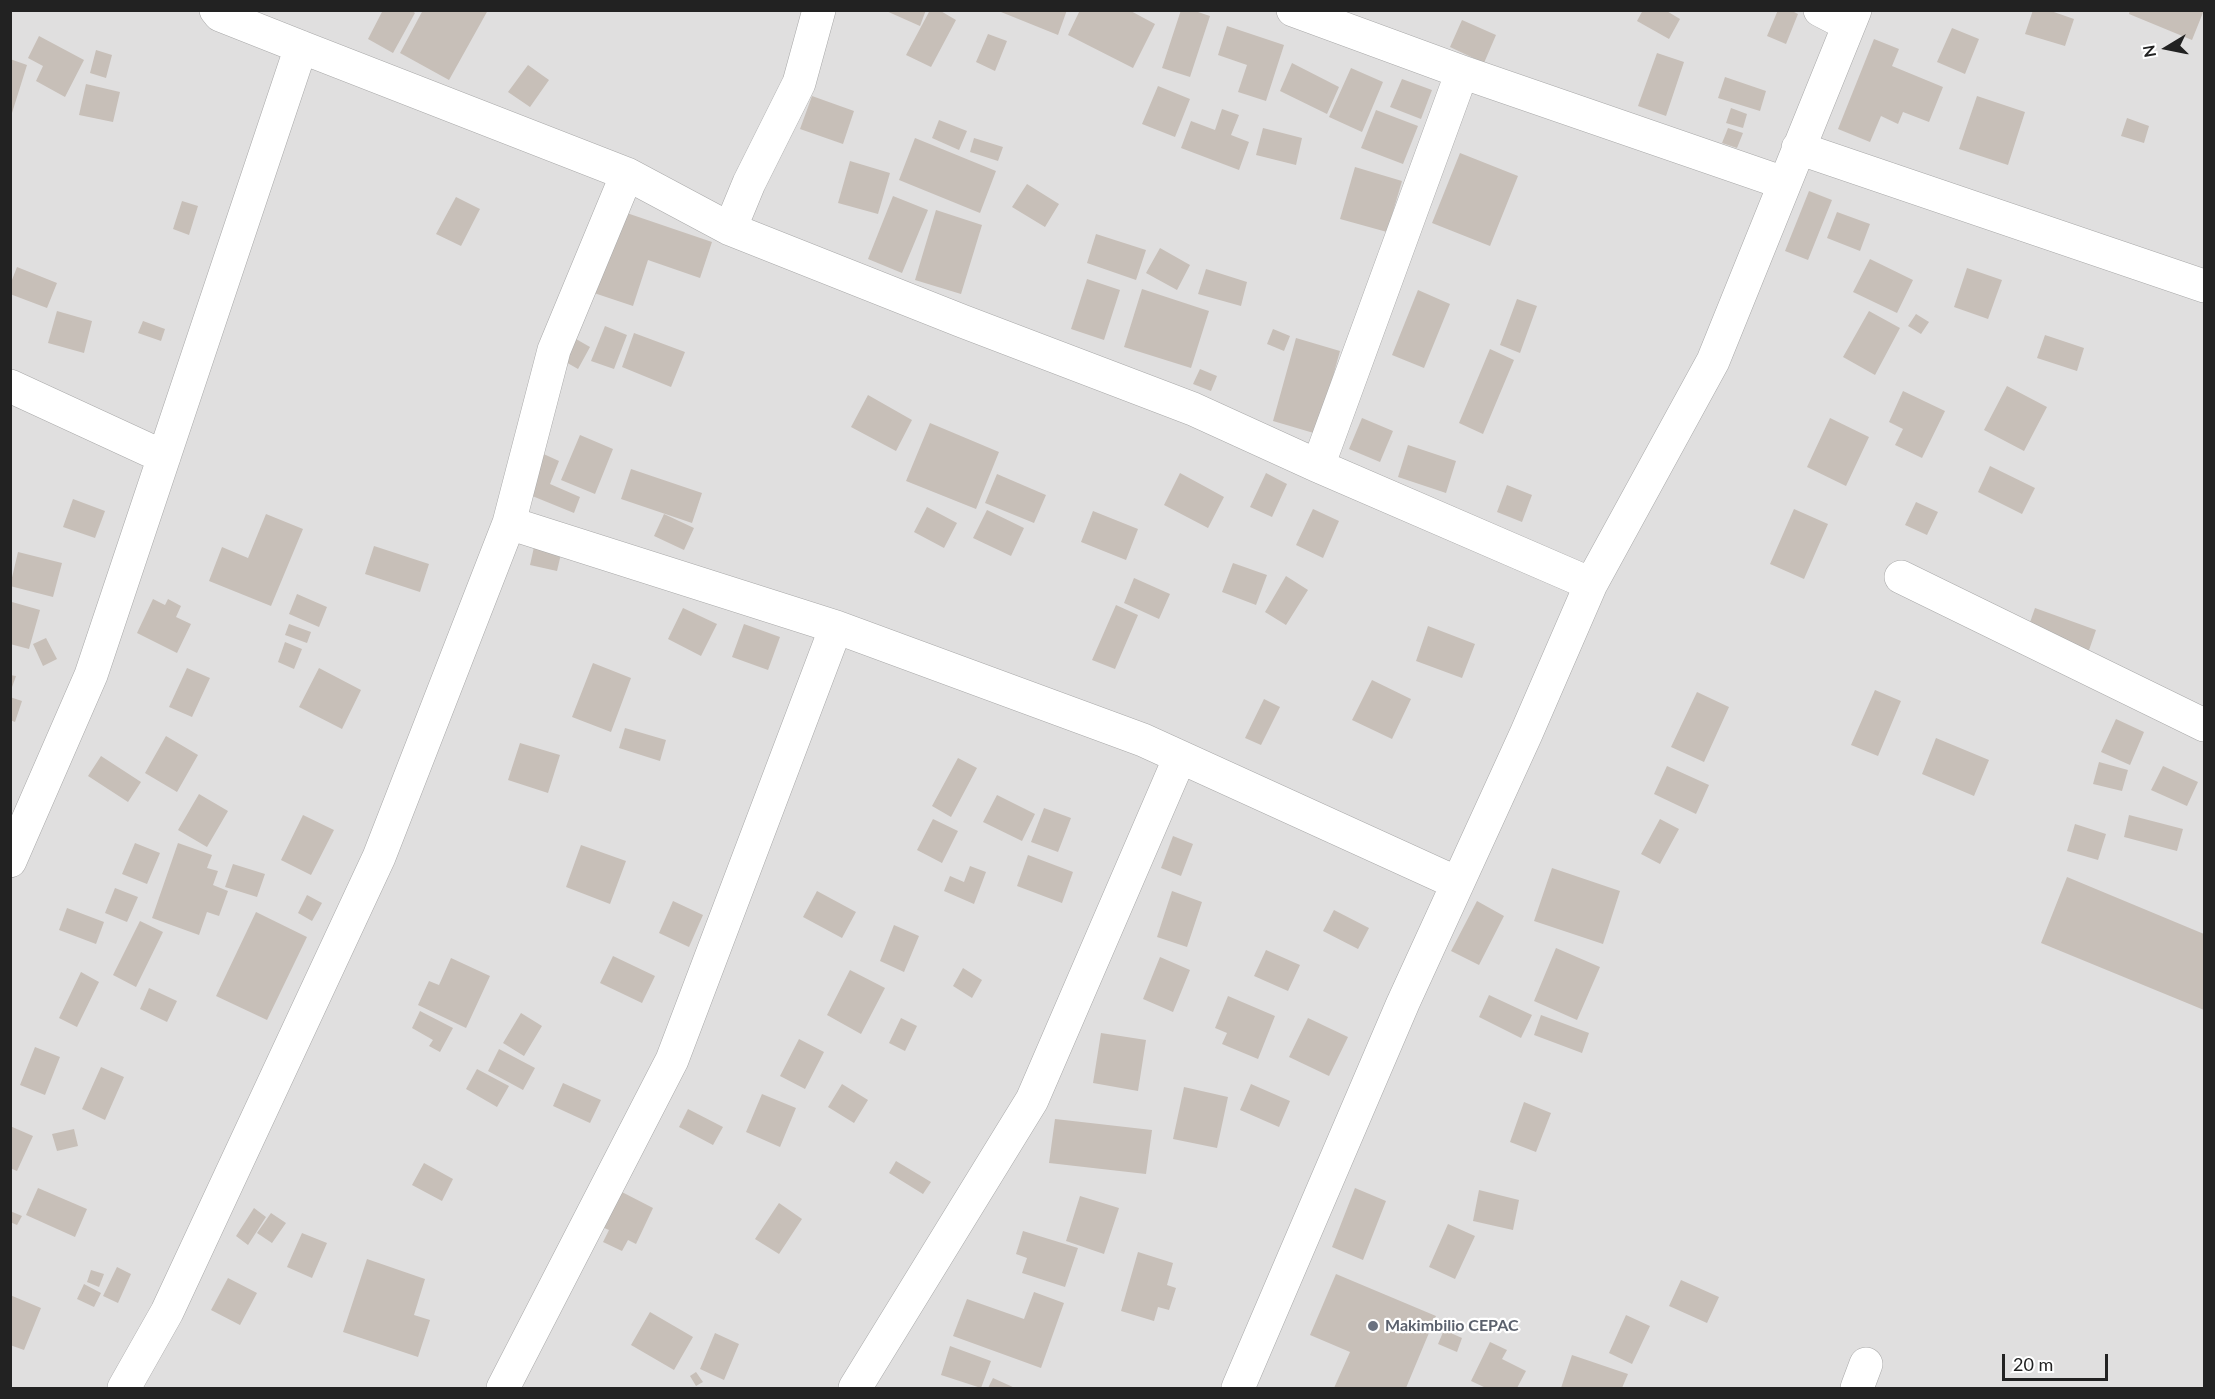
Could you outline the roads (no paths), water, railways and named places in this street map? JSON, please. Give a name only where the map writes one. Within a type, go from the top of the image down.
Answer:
[{"type":"street","points":[[216,10],[220,15],[627,174],[730,229],[1193,409],[1318,466],[1591,584]]},
{"type":"street","points":[[730,229],[749,183],[799,83],[819,10]]},
{"type":"street","points":[[1293,10],[1462,72],[1784,183]]},
{"type":"street","points":[[1238,1389],[1457,883],[1526,734],[1591,584],[1713,361],[1852,18],[1820,10]]},
{"type":"street","points":[[11,860],[91,675],[301,47]]},
{"type":"street","points":[[1318,466],[1462,72]]},
{"type":"street","points":[[1798,148],[2205,286]]},
{"type":"street","points":[[124,1389],[167,1312],[379,857],[509,523],[554,350],[627,174]]},
{"type":"street","points":[[10,386],[164,457]]},
{"type":"street","points":[[509,523],[836,627],[1143,740],[1457,883]]},
{"type":"street","points":[[1901,577],[2205,725]]},
{"type":"street","points":[[503,1389],[672,1060],[836,627]]},
{"type":"street","points":[[855,1389],[1032,1100],[1180,757]]},
{"type":"place","name":"Makimbilio CEPAC","points":[[1373,1326]]}]
